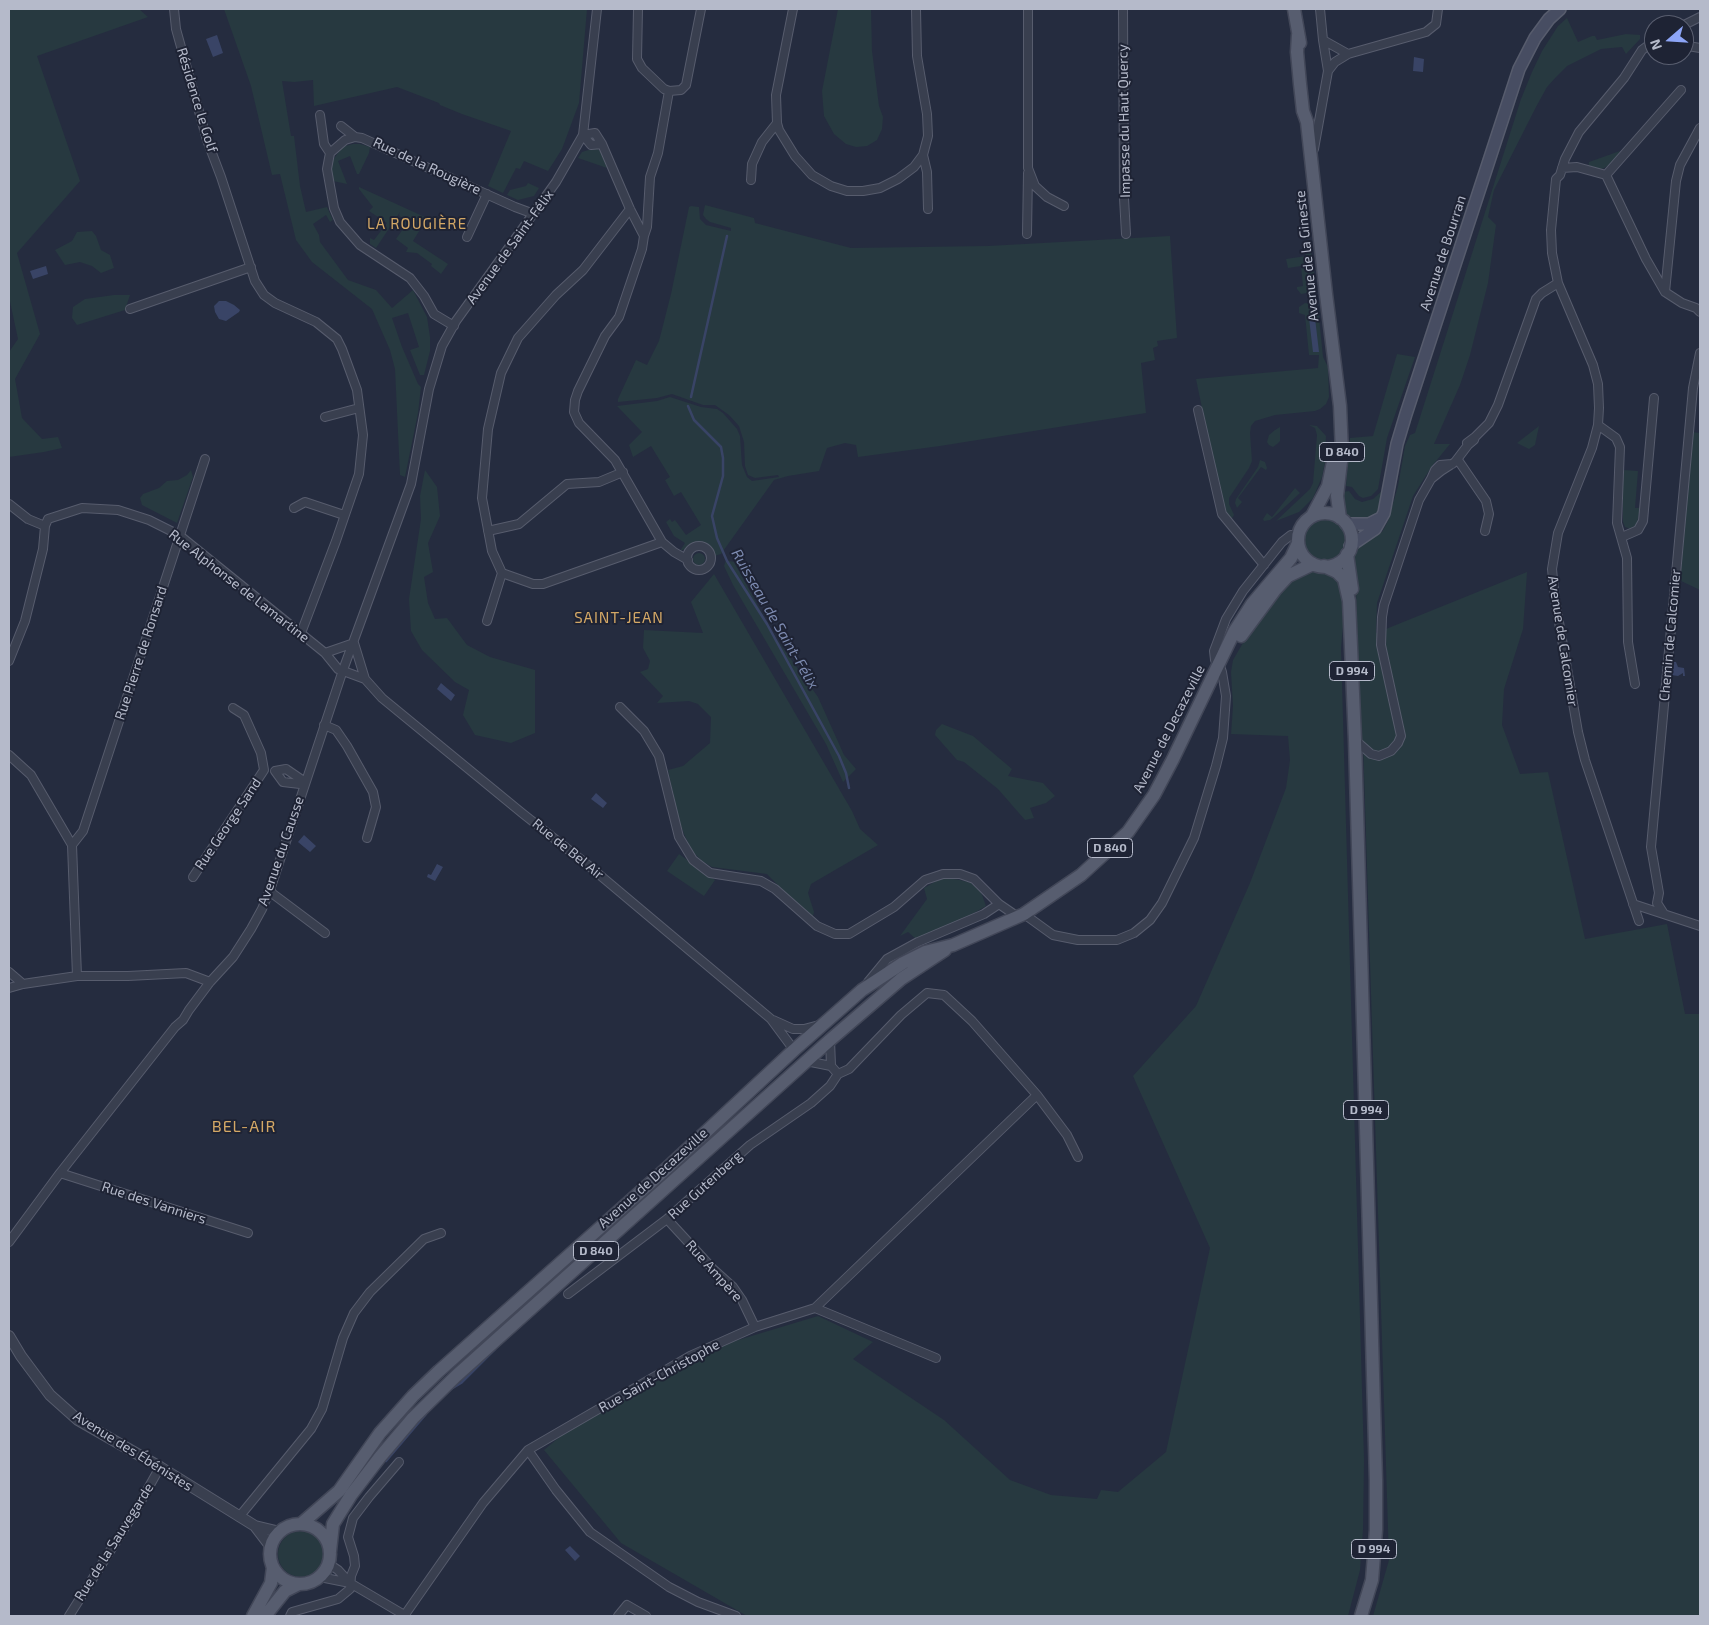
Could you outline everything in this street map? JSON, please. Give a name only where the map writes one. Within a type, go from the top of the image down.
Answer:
[{"type":"main road","name":"Avenue de la Gineste","points":[[1294,9],[1298,35],[1303,111],[1307,122],[1337,387]]},
{"type":"main road","name":"Avenue de Bourran","points":[[1349,550],[1375,529],[1381,518],[1387,500],[1397,444],[1406,414],[1519,69],[1535,38],[1549,19],[1560,9]]},
{"type":"main road","name":"D 840","points":[[1312,516],[1328,486],[1331,476],[1335,448],[1337,387]]},
{"type":"main road","name":"D 840","points":[[1337,387],[1342,437],[1337,496],[1343,521]]},
{"type":"main road","points":[[1343,521],[1351,536],[1349,550],[1337,564],[1318,565],[1303,555],[1298,539],[1302,526],[1312,516],[1326,513],[1343,521],[1369,524],[1381,518]]},
{"type":"main road","name":"Avenue de Decazeville","points":[[301,1524],[339,1492],[380,1433],[413,1396],[667,1168],[821,1025],[862,990],[903,963],[925,952],[953,945],[1021,916],[1081,875],[1128,832],[1154,794],[1173,759],[1234,632],[1252,604],[1286,563],[1298,539]]},
{"type":"main road","name":"D 994","points":[[1349,550],[1352,591],[1349,601]]},
{"type":"main road","name":"Avenue de Decazeville","points":[[1219,663],[1274,590],[1288,576],[1318,565]]},
{"type":"main road","name":"D 994","points":[[1318,565],[1337,572],[1344,579],[1349,601],[1355,740],[1376,1480],[1376,1530],[1372,1580],[1361,1616]]},
{"type":"main road","name":"Avenue de Decazeville","points":[[330,1558],[332,1524],[380,1457],[413,1418],[456,1376],[806,1061],[901,979],[953,945]]},
{"type":"main road","points":[[253,1616],[271,1584],[273,1567],[270,1557],[271,1548],[280,1532],[289,1526],[301,1524],[312,1526],[321,1532],[327,1541],[330,1558],[320,1577],[310,1583],[299,1584],[285,1591],[266,1616]]},
{"type":"main road","points":[[273,1567],[284,1579],[299,1584]]},
{"type":"street","name":"Résidence le Golf","points":[[174,9],[176,29],[185,66],[207,140],[256,281],[264,295],[277,304],[316,322],[337,339],[357,390],[363,435],[359,474],[301,633]]},
{"type":"street","name":"Avenue de Saint-Félix","points":[[411,484],[429,389],[442,346],[496,264],[556,182],[583,135],[597,9]]},
{"type":"street","points":[[638,9],[637,59],[642,68],[664,90],[669,91],[681,90],[686,85],[701,9]]},
{"type":"street","points":[[793,9],[776,95],[779,130],[795,156],[812,175],[830,186],[863,191],[880,188],[898,179],[914,167],[923,155],[928,136],[927,114],[917,56],[916,9]]},
{"type":"street","points":[[1027,234],[1028,9]]},
{"type":"street","name":"Impasse du Haut Quercy","points":[[1123,9],[1124,198],[1126,234]]},
{"type":"street","points":[[1311,163],[1328,71],[1320,9]]},
{"type":"street","points":[[1328,71],[1335,62],[1348,54],[1426,32],[1436,24],[1438,9]]},
{"type":"street","points":[[1324,40],[1348,54]]},
{"type":"street","name":"Avenue de Calcomier","points":[[1639,922],[1585,760],[1578,732],[1552,579],[1554,550],[1558,533],[1585,468],[1598,425],[1600,408],[1598,384],[1593,365],[1558,284],[1550,230],[1556,179],[1565,159],[1579,132],[1624,78],[1644,48]]},
{"type":"street","points":[[1606,175],[1681,90]]},
{"type":"street","points":[[669,91],[658,153],[650,177],[647,227],[642,249],[619,317],[605,336],[576,396],[574,412],[580,423],[624,472],[662,542],[688,560]]},
{"type":"street","points":[[320,115],[324,144],[330,153],[327,169],[334,208],[340,222],[360,244],[410,278],[424,296],[434,314],[454,326]]},
{"type":"street","points":[[751,180],[752,164],[762,142],[777,122]]},
{"type":"street","points":[[340,126],[355,137]]},
{"type":"street","points":[[1665,292],[1676,181],[1680,165],[1700,128]]},
{"type":"street","points":[[583,135],[595,134],[602,144],[630,209],[644,236]]},
{"type":"street","name":"Rue de la Rougière","points":[[330,153],[345,140],[355,137],[362,138],[534,214]]},
{"type":"street","points":[[923,155],[927,172],[928,209]]},
{"type":"street","points":[[1565,159],[1577,167],[1606,175],[1646,259],[1665,292],[1682,303],[1698,310]]},
{"type":"street","points":[[1561,171],[1577,167]]},
{"type":"street","points":[[1028,168],[1035,186],[1047,197],[1064,206]]},
{"type":"street","name":"Rue de la Rougière","points":[[467,237],[487,194]]},
{"type":"street","points":[[487,621],[502,573],[492,551],[482,498],[488,429],[501,373],[518,338],[550,302],[583,270],[630,209]]},
{"type":"street","points":[[130,309],[250,267]]},
{"type":"street","points":[[1355,740],[1371,754],[1379,756],[1391,751],[1398,744],[1401,736],[1381,646],[1382,617],[1384,605],[1420,500],[1434,470],[1440,465],[1455,462],[1489,423],[1498,405],[1536,299],[1542,293],[1558,284]]},
{"type":"street","name":"Chemin de Calcomier","points":[[1664,914],[1657,903],[1659,893],[1651,847],[1693,388],[1700,353]]},
{"type":"street","points":[[1622,538],[1638,530],[1643,521],[1654,398]]},
{"type":"street","points":[[325,417],[359,408]]},
{"type":"street","points":[[1198,410],[1222,514],[1264,565]]},
{"type":"street","points":[[1598,425],[1616,438],[1620,447],[1617,523],[1627,558],[1628,642],[1635,684]]},
{"type":"street","name":"Rue Pierre de Ronsard","points":[[72,845],[83,831],[205,458]]},
{"type":"street","points":[[1455,462],[1486,502],[1488,514],[1485,531]]},
{"type":"street","points":[[488,531],[519,524],[567,484],[599,482],[624,472]]},
{"type":"street","name":"Avenue du Causse","points":[[9,1242],[60,1173],[175,1027],[183,1020],[210,982],[233,957],[251,929],[270,890],[343,670],[411,484]]},
{"type":"street","points":[[294,508],[304,502],[344,515]]},
{"type":"street","points":[[9,504],[28,518],[45,526],[43,549],[26,618],[9,661]]},
{"type":"street","name":"Rue Alphonse de Lamartine","points":[[45,526],[48,519],[82,508],[118,510],[149,520],[179,536],[325,653],[338,669],[343,670]]},
{"type":"street","points":[[620,707],[644,731],[659,756],[679,836],[692,860],[710,873],[761,881],[775,889],[817,926],[835,934],[848,934],[894,907],[925,880],[943,874],[960,874],[974,879],[999,904],[1053,935],[1078,940],[1117,940],[1134,932],[1150,920],[1162,903],[1194,838],[1225,730],[1226,696],[1219,663],[1215,660],[1214,651],[1226,619],[1243,591],[1282,542],[1291,535],[1298,539]]},
{"type":"street","points":[[502,573],[533,584],[543,584],[662,542]]},
{"type":"street","points":[[325,653],[354,643]]},
{"type":"street","name":"Rue de Bel Air","points":[[354,643],[365,679],[382,698],[589,866],[771,1019],[794,1050]]},
{"type":"street","name":"Rue de Bel Air","points":[[343,670],[365,679]]},
{"type":"street","name":"Rue George Sand","points":[[193,877],[264,770],[261,753],[244,715],[233,708]]},
{"type":"street","points":[[324,725],[336,730],[373,792],[376,807],[367,838]]},
{"type":"street","points":[[9,755],[31,775],[72,845],[77,976]]},
{"type":"street","name":"Rue George Sand","points":[[264,770],[286,769],[305,782]]},
{"type":"street","name":"Rue George Sand","points":[[275,771],[284,782],[300,784],[305,782]]},
{"type":"street","points":[[270,890],[325,933]]},
{"type":"street","points":[[862,990],[887,959],[915,943],[984,914],[999,904]]},
{"type":"street","points":[[1633,904],[1700,924]]},
{"type":"street","points":[[9,972],[23,984]]},
{"type":"street","points":[[9,988],[23,984],[77,976],[186,973],[210,982]]},
{"type":"street","name":"Rue Gutenberg","points":[[568,1294],[667,1219],[750,1145],[811,1103],[830,1086],[838,1074],[855,1064],[901,1015],[927,993],[944,995],[972,1022],[1037,1096]]},
{"type":"street","name":"Rue de Bel Air","points":[[771,1019],[793,1028],[804,1029],[821,1025]]},
{"type":"street","points":[[830,1040],[831,1066]]},
{"type":"street","points":[[806,1061],[831,1066],[838,1074]]},
{"type":"street","points":[[1037,1096],[1063,1129],[1078,1158]]},
{"type":"street","name":"Rue Saint-Christophe","points":[[405,1616],[478,1509],[528,1450],[690,1356],[754,1327],[815,1308],[1037,1096]]},
{"type":"street","name":"Rue des Vanniers","points":[[60,1173],[248,1234]]},
{"type":"street","name":"Rue Ampère","points":[[667,1219],[712,1269],[733,1287],[742,1300],[754,1327]]},
{"type":"street","points":[[239,1517],[311,1429],[322,1409],[343,1338],[354,1313],[370,1292],[424,1239],[441,1233]]},
{"type":"street","points":[[815,1308],[936,1358]]},
{"type":"street","name":"Avenue des Ébénistes","points":[[9,1336],[21,1356],[50,1395],[78,1420],[160,1467],[255,1526],[280,1532]]},
{"type":"street","points":[[528,1450],[556,1490],[590,1532],[669,1586],[698,1602],[736,1616]]},
{"type":"street","points":[[290,1616],[292,1612],[338,1598],[350,1589],[355,1566],[348,1537],[353,1518],[368,1497],[399,1462]]},
{"type":"street","name":"Rue de la Sauvegarde","points":[[69,1616],[136,1510],[160,1467]]},
{"type":"street","name":"Avenue des Ébénistes","points":[[255,1526],[271,1548]]},
{"type":"street","points":[[330,1558],[350,1583],[405,1616]]},
{"type":"street","points":[[320,1577],[350,1583]]},
{"type":"street","points":[[618,1616],[627,1605],[646,1616]]},
{"type":"shaded area","points":[[9,9],[139,9],[148,17],[37,56],[80,181],[17,253],[40,334],[15,379],[22,418],[42,439],[58,437],[62,448],[9,457],[9,352],[18,339],[9,297]]},
{"type":"shaded area","points":[[224,9],[587,9],[579,103],[562,149],[548,171],[524,161],[520,169],[516,168],[503,193],[488,186],[511,131],[462,114],[397,87],[314,106],[313,80],[282,81],[291,136],[294,136],[300,186],[306,212],[327,207],[333,220],[330,222],[326,215],[313,224],[319,235],[320,242],[348,280],[376,290],[392,308],[413,290],[427,317],[430,351],[424,375],[420,375],[410,350],[419,347],[408,313],[392,318],[402,347],[421,387],[418,413],[405,477],[400,475],[395,369],[390,350],[372,309],[312,262],[296,240],[280,174],[272,175],[251,86]]},
{"type":"shaded area","points":[[838,9],[871,9],[872,51],[879,106],[883,117],[882,129],[877,140],[867,146],[856,147],[846,144],[834,134],[824,116],[822,91]]},
{"type":"shaded area","points":[[1567,18],[1578,42],[1592,36],[1595,36],[1597,40],[1626,34],[1640,35],[1640,39],[1626,54],[1622,47],[1601,49],[1567,66],[1557,76],[1547,87],[1494,190],[1488,217],[1496,225],[1488,283],[1470,355],[1460,385],[1434,444],[1450,444],[1432,466],[1413,496],[1377,603],[1376,633],[1527,572],[1523,629],[1504,689],[1502,725],[1520,774],[1548,772],[1585,939],[1667,924],[1685,1014],[1700,1014],[1700,1616],[1373,1616],[1389,1560],[1363,741],[1360,736],[1356,589],[1353,554],[1361,544],[1382,532],[1388,521],[1398,486],[1405,446],[1410,435],[1415,433],[1521,99],[1542,51],[1558,26]]},
{"type":"shaded area","points":[[353,144],[370,147],[359,174],[357,174],[350,156],[338,161],[347,184],[333,181],[331,170],[333,160],[345,146]]},
{"type":"shaded area","points":[[595,148],[601,151],[607,168],[578,158],[582,152]]},
{"type":"shaded area","points":[[1620,151],[1613,163],[1604,168],[1599,170],[1588,168],[1589,162]]},
{"type":"shaded area","points":[[528,183],[539,188],[534,196],[518,200],[507,195],[510,190],[526,186]]},
{"type":"shaded area","points":[[359,187],[427,218],[413,241],[448,264],[441,274],[431,266],[432,264],[417,253],[406,252],[408,248],[396,239],[403,229],[398,224],[402,218],[399,215],[400,212],[376,248],[370,244],[370,238],[374,240],[387,223],[369,211],[373,207]]},
{"type":"shaded area","points":[[705,205],[754,218],[755,223],[851,248],[988,246],[1170,236],[1177,338],[1157,341],[1158,346],[1153,348],[1155,360],[1141,363],[1146,413],[940,446],[858,457],[856,445],[845,443],[827,448],[819,471],[774,480],[721,554],[714,556],[711,549],[706,545],[699,544],[680,551],[685,543],[674,536],[666,522],[670,519],[672,522],[675,520],[686,535],[701,525],[681,492],[674,496],[665,480],[670,477],[651,446],[633,457],[629,445],[642,432],[617,406],[657,401],[670,397],[701,407],[717,409],[737,429],[740,436],[742,465],[747,477],[752,481],[779,477],[778,475],[755,478],[748,475],[745,466],[744,442],[739,426],[729,415],[715,405],[703,405],[672,394],[657,398],[618,402],[636,360],[647,365],[659,341],[689,207],[699,207],[700,219],[706,225],[731,231],[731,228],[706,219],[703,215]]},
{"type":"shaded area","points":[[92,231],[101,250],[110,255],[114,268],[101,273],[92,266],[80,262],[65,265],[55,250],[72,241],[77,232]]},
{"type":"shaded area","points":[[1305,250],[1311,253],[1313,258],[1315,288],[1312,292],[1301,294],[1297,287],[1303,286],[1301,266],[1288,268],[1286,259],[1306,256]]},
{"type":"shaded area","points":[[130,295],[125,310],[77,325],[72,318],[73,307],[85,299]]},
{"type":"shaded area","points":[[1305,303],[1317,305],[1318,308],[1323,357],[1328,367],[1329,397],[1326,404],[1315,411],[1275,415],[1255,421],[1251,426],[1252,461],[1229,498],[1229,504],[1234,515],[1229,523],[1224,515],[1196,379],[1318,368],[1319,355],[1309,355],[1305,315],[1299,313],[1299,307]]},
{"type":"shaded area","points":[[1397,354],[1415,357],[1387,438],[1378,489],[1371,496],[1363,498],[1352,487],[1346,486],[1350,438],[1373,436]]},
{"type":"shaded area","points":[[1309,425],[1317,426],[1326,436],[1325,463],[1322,477],[1313,498],[1299,512],[1276,521],[1310,489],[1313,483],[1317,435],[1315,428]]},
{"type":"shaded area","points":[[1539,426],[1535,445],[1529,449],[1517,443]]},
{"type":"shaded area","points":[[1280,427],[1280,441],[1273,447],[1267,442],[1269,435]]},
{"type":"shaded area","points":[[1691,432],[1700,433],[1700,590],[1677,579]]},
{"type":"shaded area","points":[[1260,460],[1265,462],[1267,468],[1266,470],[1261,467],[1238,498],[1242,502],[1237,508],[1236,499],[1258,467]]},
{"type":"shaded area","points":[[191,470],[193,477],[177,523],[142,505],[140,498],[143,494],[159,488],[167,481],[178,480],[187,475]]},
{"type":"shaded area","points":[[425,470],[437,487],[440,516],[428,543],[433,572],[424,577],[428,603],[435,619],[447,618],[467,645],[490,657],[535,670],[535,733],[511,743],[475,735],[463,715],[469,690],[455,682],[422,650],[411,631],[409,599],[421,519],[420,496]]},
{"type":"shaded area","points":[[1623,470],[1638,471],[1635,508],[1640,508],[1637,524],[1631,529],[1625,527],[1623,522]]},
{"type":"shaded area","points":[[1295,488],[1300,493],[1274,517],[1264,521],[1263,519],[1267,513],[1272,517]]},
{"type":"shaded area","points":[[1349,491],[1355,499],[1362,502],[1373,499],[1382,491],[1379,509],[1371,519],[1354,521],[1349,518],[1344,509],[1342,492]]},
{"type":"shaded area","points":[[1320,517],[1328,517],[1340,523],[1346,539],[1340,555],[1328,561],[1320,561],[1308,555],[1302,543],[1302,535],[1308,523]]},
{"type":"shaded area","points":[[697,553],[701,553],[705,559],[701,565],[697,565],[693,561],[693,557]]},
{"type":"shaded area","points":[[726,560],[734,562],[775,637],[818,697],[844,755],[856,769],[843,782],[826,744],[733,585],[724,566]]},
{"type":"shaded area","points":[[1308,571],[1320,571],[1331,575],[1340,581],[1342,588],[1343,625],[1341,648],[1364,1460],[1363,1530],[1360,1570],[1348,1616],[747,1616],[621,1543],[544,1450],[562,1435],[725,1344],[818,1316],[873,1342],[853,1359],[944,1420],[1010,1480],[1051,1495],[1097,1499],[1101,1490],[1118,1492],[1166,1452],[1210,1248],[1133,1076],[1196,1006],[1250,883],[1286,788],[1290,760],[1288,736],[1231,734],[1233,706],[1231,672],[1233,660],[1254,624],[1290,581]]},
{"type":"shaded area","points":[[714,574],[852,811],[860,829],[878,845],[811,884],[808,893],[814,912],[812,920],[767,874],[712,867],[702,861],[692,851],[678,817],[668,770],[683,766],[710,743],[711,717],[698,704],[689,701],[657,703],[663,696],[640,672],[648,669],[650,661],[643,648],[644,630],[703,633],[691,602]]},
{"type":"shaded area","points":[[942,724],[973,736],[1012,769],[1008,776],[1043,783],[1055,796],[1046,803],[1030,808],[1034,818],[1025,820],[998,789],[964,762],[957,760],[935,735],[936,730]]},
{"type":"shaded area","points":[[679,854],[715,880],[704,896],[667,871]]},
{"type":"shaded area","points":[[947,878],[971,883],[981,892],[986,906],[920,938],[916,939],[908,932],[900,936],[927,899],[924,888],[938,880]]},
{"type":"shaded area","points":[[301,1531],[314,1535],[320,1541],[324,1554],[320,1567],[314,1573],[301,1577],[288,1573],[282,1567],[278,1554],[282,1541],[288,1535]]},
{"type":"water","points":[[217,35],[223,53],[213,57],[206,39]]},
{"type":"water","points":[[1414,57],[1424,59],[1423,72],[1413,71]]},
{"type":"water","points":[[46,266],[48,274],[33,279],[30,271]]},
{"type":"water","points":[[219,301],[226,301],[240,310],[226,321],[219,319],[214,306]]},
{"type":"water","points":[[1309,318],[1315,318],[1319,352],[1313,352]]},
{"type":"water","points":[[1673,662],[1676,662],[1678,667],[1684,668],[1685,676],[1683,676],[1683,673],[1678,676],[1671,675],[1671,665]]},
{"type":"water","points":[[441,683],[455,695],[451,701],[437,689]]},
{"type":"water","points":[[596,793],[607,803],[603,808],[591,799]]},
{"type":"water","points":[[304,835],[316,846],[310,852],[298,842]]},
{"type":"water","points":[[437,864],[443,867],[435,881],[427,877],[428,874],[431,875]]},
{"type":"water","points":[[570,1546],[580,1556],[575,1561],[565,1550]]},
{"type":"waterway","name":"Ruisseau de Saint-Félix","points":[[691,397],[727,236]]},
{"type":"waterway","name":"Ruisseau de Saint-Félix","points":[[688,406],[694,420],[721,447],[723,476],[712,516],[717,538],[727,561],[767,624],[839,756],[846,773],[849,788]]},
{"type":"waterway","points":[[451,1389],[461,1383],[495,1349]]},
{"type":"waterway","points":[[386,1461],[426,1414]]},
{"type":"district","name":"LA ROUGIÈRE","points":[[417,224]]},
{"type":"district","name":"SAINT-JEAN","points":[[619,618]]},
{"type":"district","name":"BEL-AIR","points":[[244,1127]]}]
